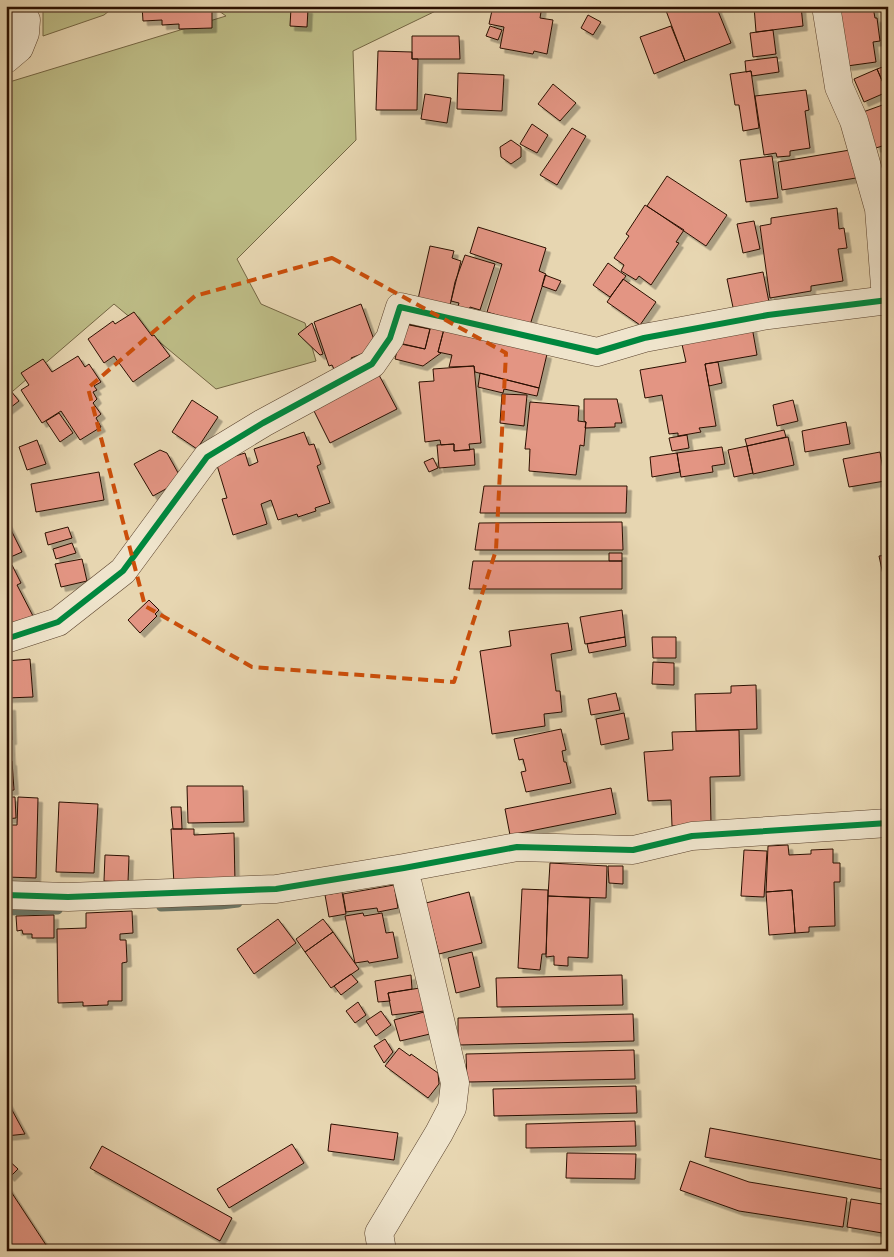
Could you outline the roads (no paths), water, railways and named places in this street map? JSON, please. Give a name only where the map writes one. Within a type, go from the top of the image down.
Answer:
[{"type":"street","points":[[6,59],[19,48],[25,33],[26,20],[19,6]]},
{"type":"street","points":[[6,639],[58,622],[123,571],[206,457],[372,364],[390,338],[400,307],[597,352],[644,338],[768,315],[887,300],[879,210],[854,122],[838,88],[826,6]]},
{"type":"street","points":[[6,896],[68,897],[276,889],[406,875],[517,847],[633,850],[692,836],[888,823]]},
{"type":"street","points":[[382,1251],[379,1233],[448,1116],[452,1108],[455,1084],[406,875]]},
{"type":"waterway","points":[[161,907],[238,903]]},
{"type":"waterway","points":[[6,911],[58,910]]}]
